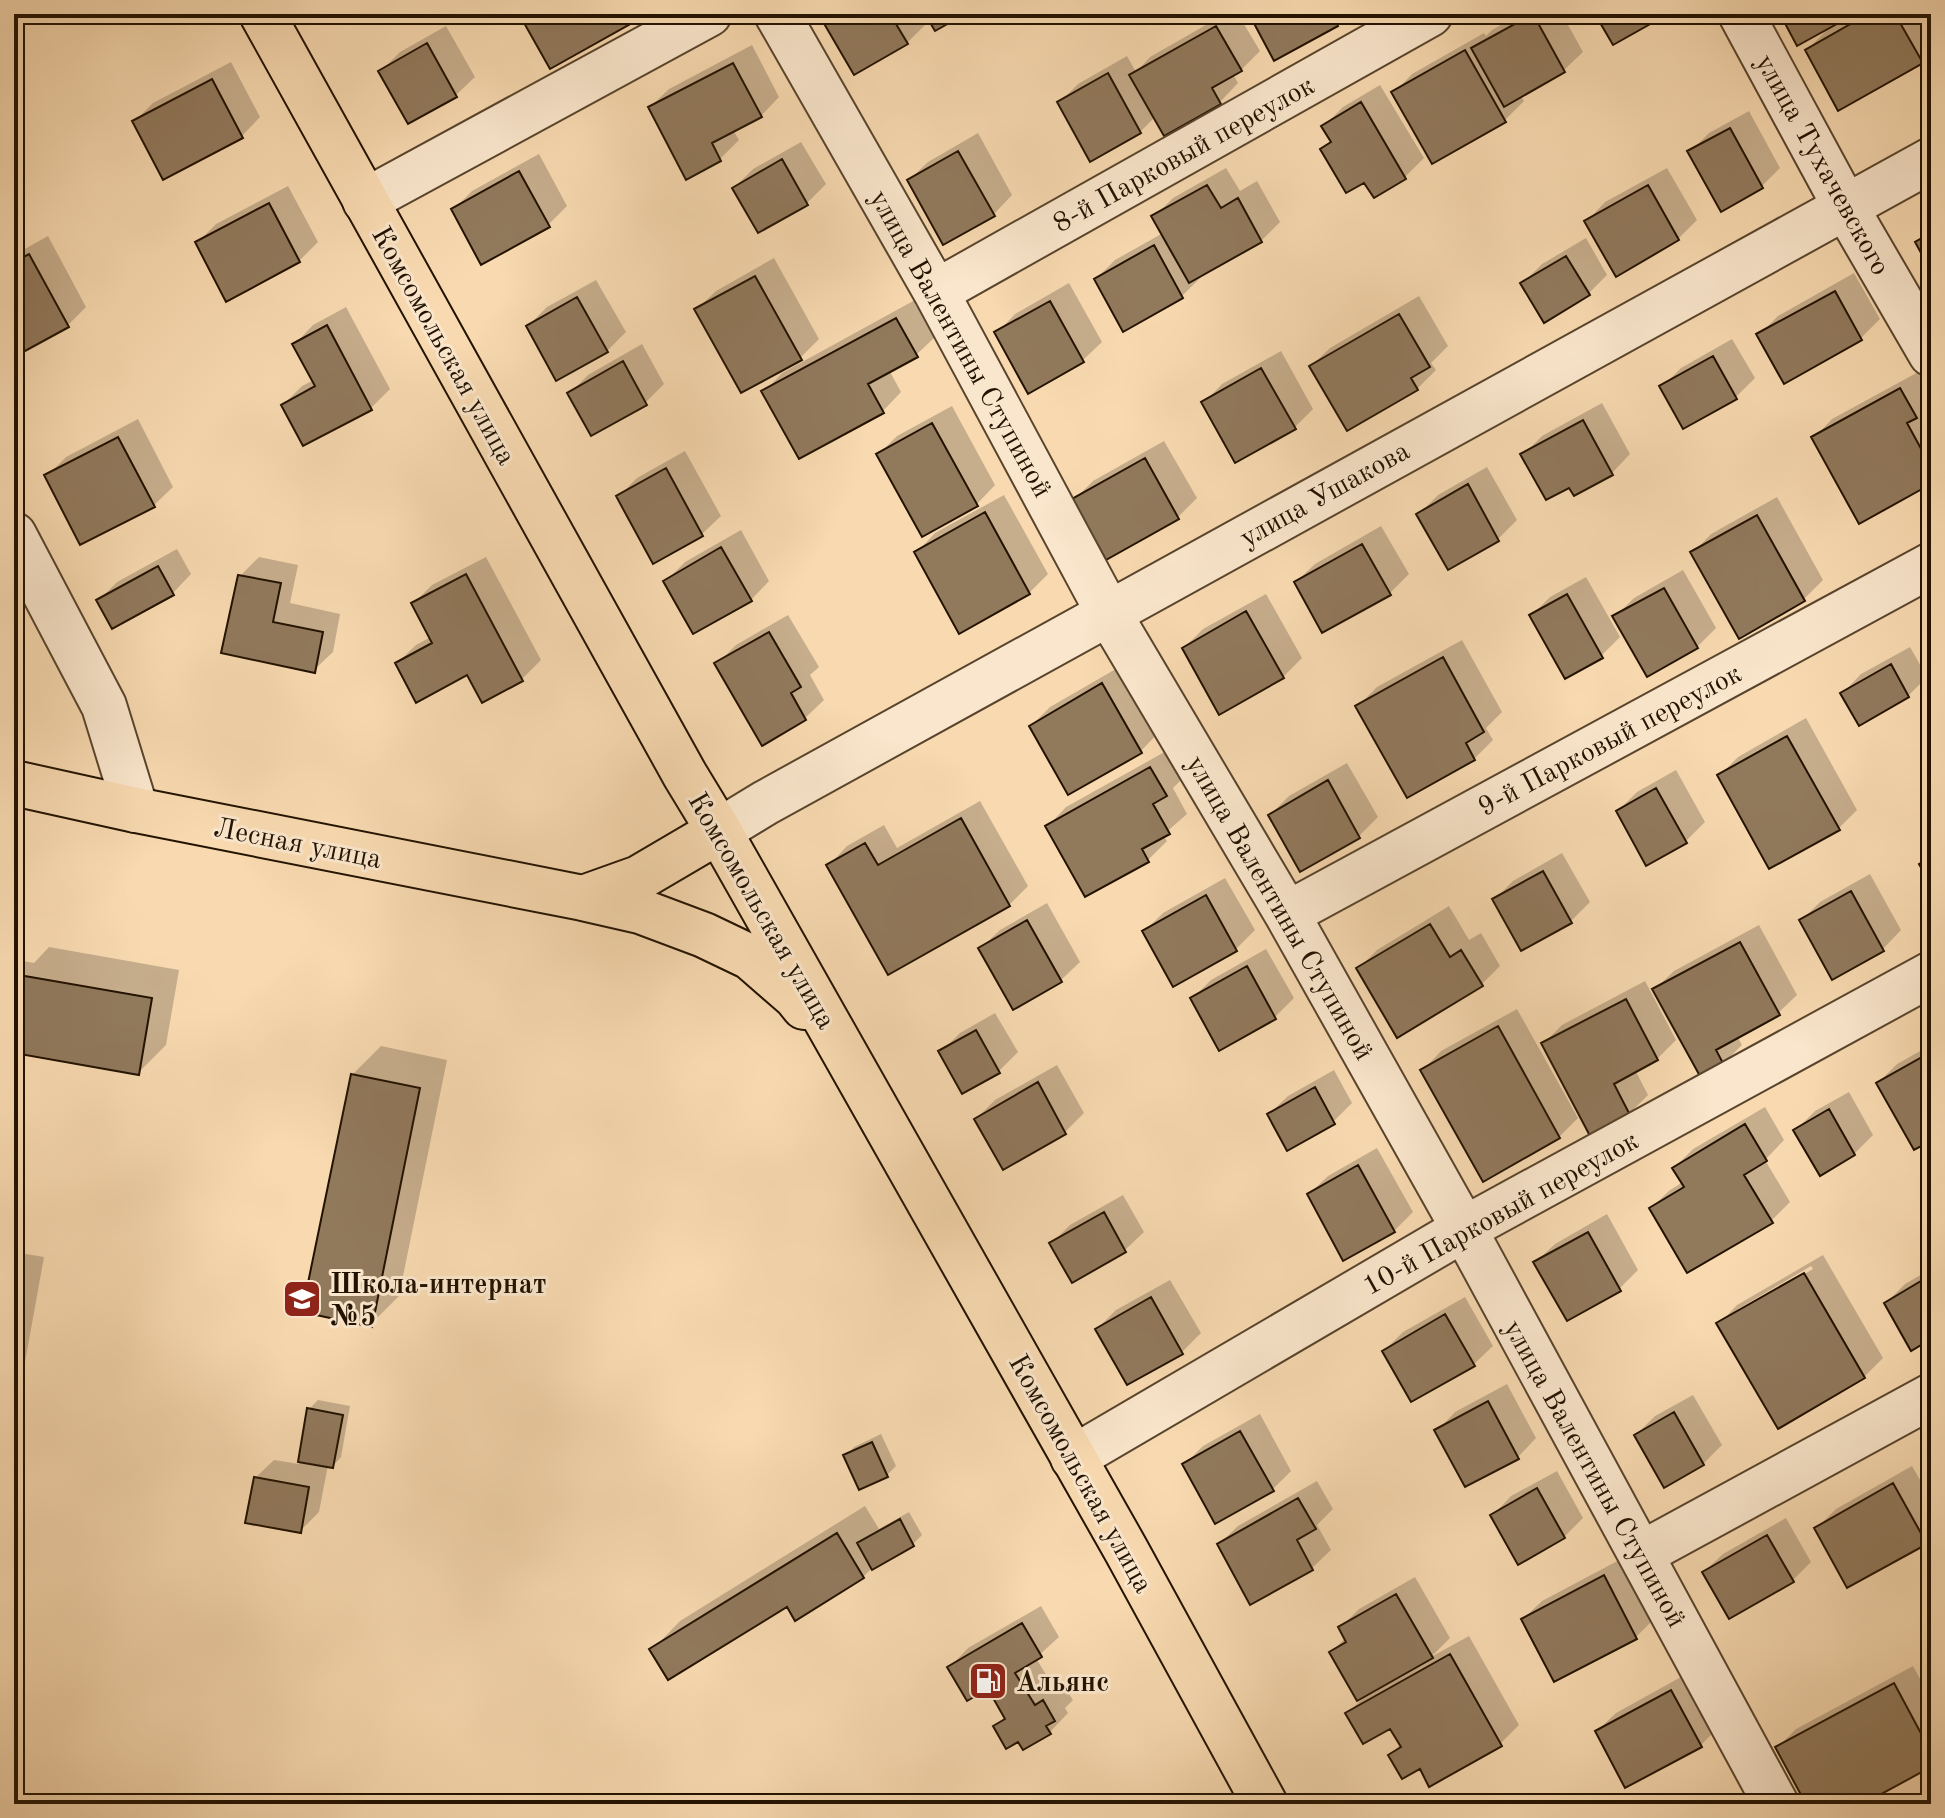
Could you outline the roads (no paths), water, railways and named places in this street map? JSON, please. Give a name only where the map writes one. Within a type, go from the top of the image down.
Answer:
[{"type":"main road","name":"Комсомольская улица","points":[[262,14],[677,761],[1141,1577],[1265,1804]]},
{"type":"main road","name":"Лесная улица","points":[[14,783],[640,911],[704,935],[750,957],[796,997],[851,1065]]},
{"type":"main road","points":[[583,898],[639,878],[719,831]]},
{"type":"street","points":[[365,201],[709,14]]},
{"type":"street","name":"улица Валентины Ступиной","points":[[777,14],[936,292],[1108,612],[1287,914],[1464,1229],[1776,1804]]},
{"type":"street","name":"8-й Парковый переулок","points":[[936,292],[1430,14]]},
{"type":"street","name":"улица Тухачевского","points":[[1741,14],[1845,206],[1931,354]]},
{"type":"street","name":"улица Ушакова","points":[[719,831],[1108,612],[1931,160]]},
{"type":"street","points":[[14,535],[104,706],[136,810]]},
{"type":"street","name":"9-й Парковый переулок","points":[[1287,914],[1931,565]]},
{"type":"street","name":"10-й Парковый переулок","points":[[1073,1458],[1464,1229],[1931,974]]},
{"type":"street","points":[[1641,1554],[1931,1396]]},
{"type":"place","name":"Школа-интернат №5","points":[[302,1299]]},
{"type":"place","name":"Альянс","points":[[988,1681]]}]
